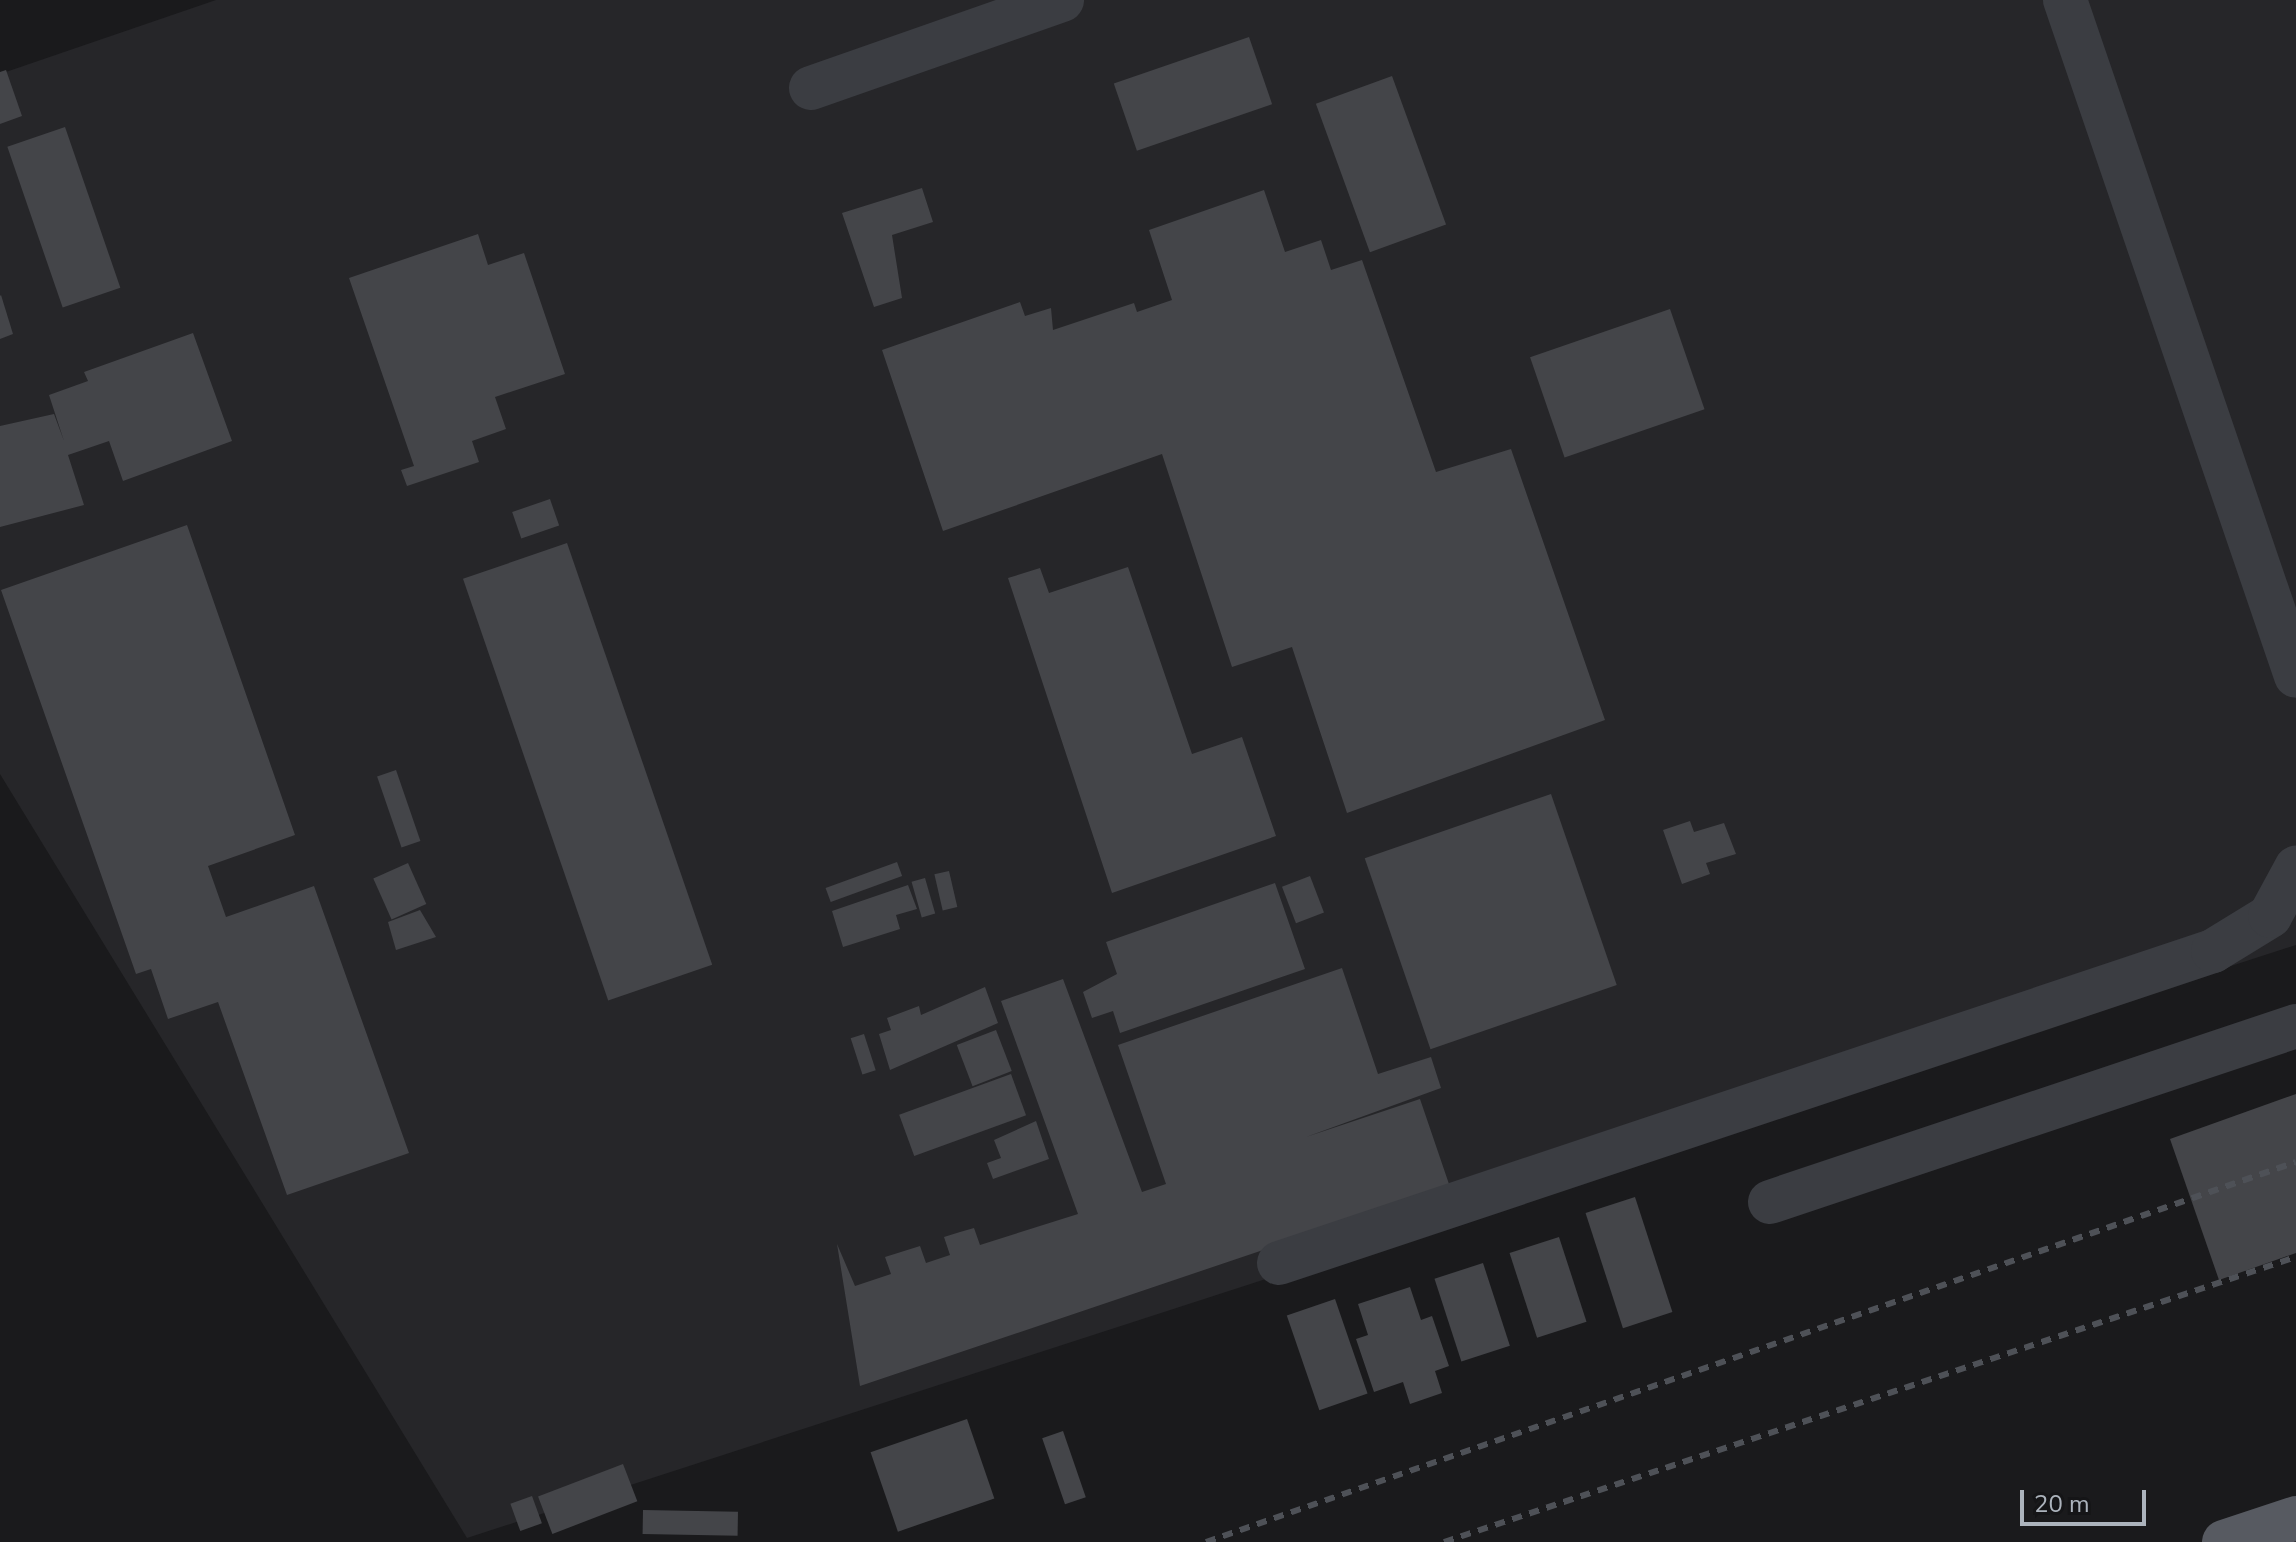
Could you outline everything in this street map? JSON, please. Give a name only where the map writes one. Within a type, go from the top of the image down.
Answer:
[{"type":"main road","points":[[2224,1542],[2296,1518]]},
{"type":"lane","points":[[811,88],[1062,0]]},
{"type":"lane","points":[[2065,0],[2296,676]]},
{"type":"lane","points":[[1279,1263],[2213,951],[2270,916],[2296,868]]},
{"type":"lane","points":[[1770,1202],[2296,1026]]},
{"type":"shaded area","points":[[216,0],[2296,0],[2296,945],[467,1538],[0,774],[0,74]]},
{"type":"building","points":[[1249,37],[1272,104],[1137,151],[1114,84]]},
{"type":"building","points":[[6,70],[22,116],[0,124],[0,72]]},
{"type":"building","points":[[1392,76],[1446,224],[1370,252],[1316,104]]},
{"type":"building","points":[[65,127],[120,288],[63,308],[7,147]]},
{"type":"building","points":[[922,188],[933,222],[892,235],[902,298],[874,307],[842,213]]},
{"type":"building","points":[[1264,190],[1285,252],[1321,240],[1331,270],[1362,260],[1436,472],[1511,449],[1605,720],[1347,813],[1292,647],[1232,667],[1162,454],[943,531],[882,350],[1020,302],[1025,316],[1051,308],[1053,330],[1134,303],[1137,312],[1172,300],[1149,230]]},
{"type":"building","points":[[478,234],[488,265],[524,253],[565,374],[495,397],[506,429],[472,441],[479,462],[407,486],[401,470],[414,466],[349,278]]},
{"type":"building","points":[[0,296],[13,334],[0,339]]},
{"type":"building","points":[[1670,309],[1705,409],[1565,457],[1530,357]]},
{"type":"building","points":[[193,333],[232,441],[123,481],[109,441],[68,455],[84,505],[0,527],[0,426],[54,414],[64,441],[49,395],[88,381],[84,372]]},
{"type":"building","points":[[550,499],[559,525],[521,538],[512,512]]},
{"type":"building","points":[[187,525],[295,835],[208,866],[226,917],[314,886],[409,1153],[287,1195],[218,1002],[168,1019],[151,969],[136,974],[1,590]]},
{"type":"building","points":[[567,543],[712,965],[608,1001],[463,579]]},
{"type":"building","points":[[1128,567],[1192,754],[1242,737],[1276,836],[1112,893],[1008,578],[1040,568],[1049,593]]},
{"type":"building","points":[[396,770],[420,841],[402,847],[377,777]]},
{"type":"building","points":[[1551,794],[1617,985],[1430,1049],[1365,858]]},
{"type":"building","points":[[1690,821],[1694,832],[1724,823],[1736,854],[1706,863],[1710,874],[1682,884],[1663,830]]},
{"type":"building","points":[[897,862],[902,876],[831,902],[826,888]]},
{"type":"building","points":[[408,863],[426,904],[392,920],[373,878]]},
{"type":"building","points":[[949,871],[957,907],[943,910],[934,874]]},
{"type":"building","points":[[1310,876],[1324,912],[1296,923],[1282,887]]},
{"type":"building","points":[[925,878],[935,914],[922,917],[912,882]]},
{"type":"building","points":[[1275,883],[1305,969],[1120,1033],[1113,1011],[1092,1018],[1083,992],[1117,974],[1106,942]]},
{"type":"building","points":[[908,885],[917,909],[896,915],[900,929],[843,947],[832,911]]},
{"type":"building","points":[[420,910],[436,937],[396,950],[388,922]]},
{"type":"building","points":[[1342,968],[1378,1074],[1431,1057],[1441,1088],[1306,1137],[1420,1099],[1450,1187],[860,1386],[837,1244],[855,1286],[891,1274],[885,1257],[920,1246],[926,1263],[950,1255],[944,1237],[974,1228],[980,1245],[1078,1214],[1001,1001],[1063,979],[1142,1192],[1166,1184],[1118,1045]]},
{"type":"building","points":[[985,987],[998,1023],[890,1070],[879,1034],[891,1030],[887,1018],[919,1006],[921,1015]]},
{"type":"building","points":[[996,1030],[1012,1071],[973,1086],[957,1045]]},
{"type":"building","points":[[864,1034],[876,1070],[862,1074],[851,1038]]},
{"type":"building","points":[[1011,1074],[1026,1115],[914,1156],[899,1115]]},
{"type":"building","points":[[2296,1094],[2296,1253],[2219,1280],[2170,1139]]},
{"type":"building","points":[[1036,1121],[1049,1159],[993,1179],[987,1163],[1001,1158],[994,1140]]},
{"type":"building","points":[[1635,1197],[1672,1312],[1623,1328],[1586,1213]]},
{"type":"building","points":[[1559,1237],[1587,1322],[1537,1338],[1510,1253]]},
{"type":"building","points":[[1483,1263],[1510,1346],[1461,1362],[1434,1279]]},
{"type":"building","points":[[1410,1287],[1421,1320],[1432,1316],[1449,1366],[1435,1371],[1442,1393],[1410,1404],[1403,1382],[1374,1392],[1356,1339],[1368,1335],[1358,1304]]},
{"type":"building","points":[[1335,1299],[1368,1394],[1319,1410],[1287,1316]]},
{"type":"building","points":[[967,1419],[994,1498],[898,1532],[871,1452]]},
{"type":"building","points":[[1063,1431],[1086,1497],[1065,1504],[1042,1438]]},
{"type":"building","points":[[623,1464],[637,1501],[552,1534],[538,1497]]},
{"type":"building","points":[[532,1496],[542,1523],[520,1531],[510,1504]]},
{"type":"building","points":[[643,1510],[738,1512],[738,1536],[643,1534]]},
{"type":"railway","points":[[1206,1542],[2296,1162]]},
{"type":"railway","points":[[1444,1542],[2296,1257]]}]
